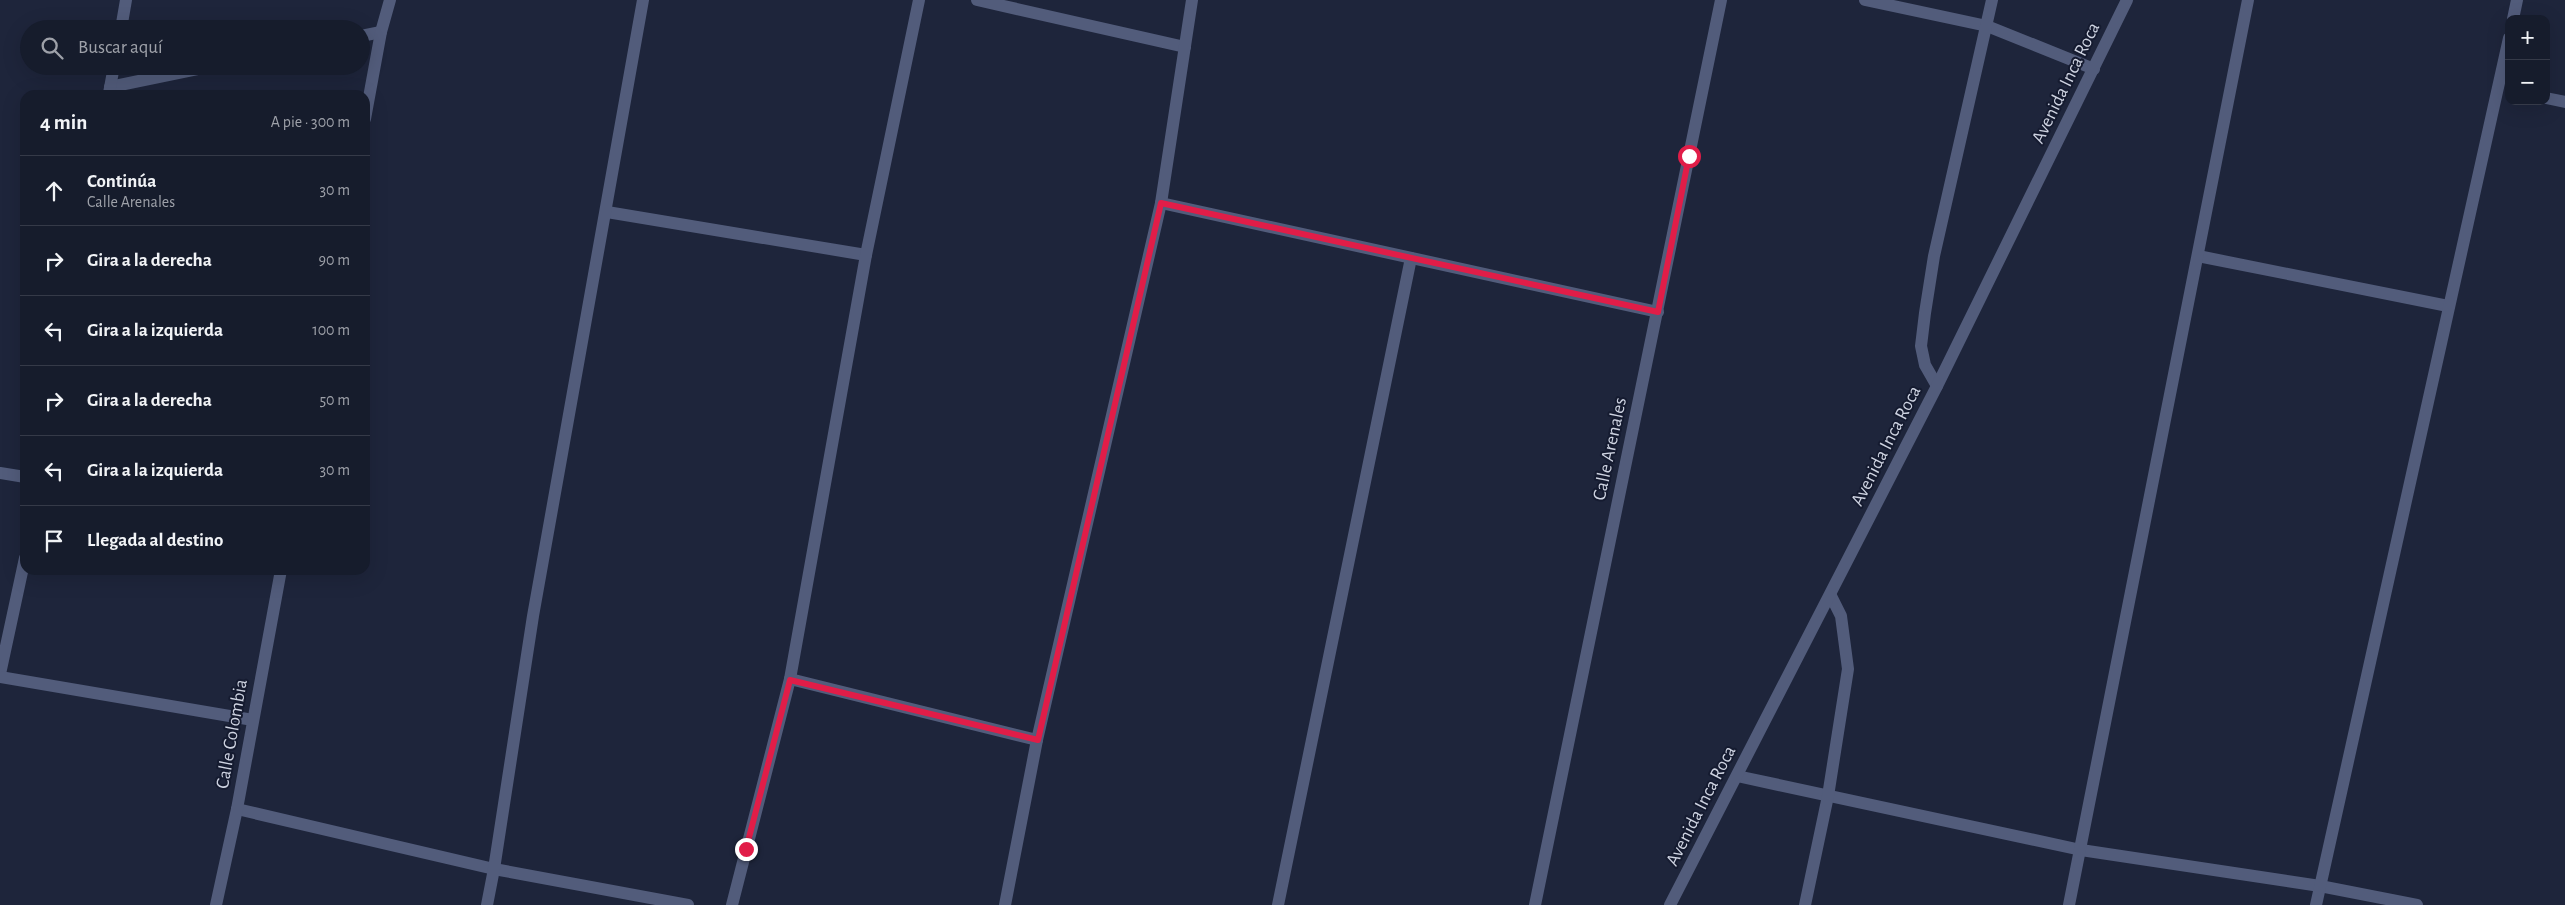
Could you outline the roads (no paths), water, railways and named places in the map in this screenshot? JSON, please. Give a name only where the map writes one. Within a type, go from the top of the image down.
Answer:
[{"type":"street","points":[[123,20],[126,0]]},
{"type":"street","points":[[370,92],[381,32],[390,0]]},
{"type":"street","points":[[486,905],[494,869],[533,616],[607,212],[643,0]]},
{"type":"street","points":[[732,905],[790,680],[866,255],[919,0]]},
{"type":"street","points":[[977,0],[1185,47]]},
{"type":"street","points":[[1005,905],[1038,740],[1161,203],[1192,0]]},
{"type":"street","name":"Calle Arenales","points":[[1535,905],[1721,0]]},
{"type":"street","points":[[1865,0],[1986,26],[2094,69]]},
{"type":"street","points":[[1937,386],[1925,365],[1921,346],[1925,313],[1934,256],[1992,0]]},
{"type":"street","name":"Avenida Inca Roca","points":[[1670,905],[1831,596],[1937,386],[2127,0]]},
{"type":"street","points":[[2070,905],[2248,0]]},
{"type":"street","points":[[2514,15],[2517,0]]},
{"type":"street","points":[[370,34],[381,32]]},
{"type":"street","points":[[2316,905],[2448,306],[2504,89],[2507,60]]},
{"type":"street","points":[[109,90],[112,75]]},
{"type":"street","points":[[113,90],[175,75]]},
{"type":"street","points":[[2550,99],[2565,102]]},
{"type":"street","points":[[1161,203],[1658,312]]},
{"type":"street","points":[[607,212],[866,255]]},
{"type":"street","points":[[2198,256],[2448,306]]},
{"type":"street","points":[[1278,905],[1411,258]]},
{"type":"street","points":[[0,472],[20,476]]},
{"type":"street","points":[[21,575],[0,676],[253,720]]},
{"type":"street","name":"Calle Colombia","points":[[216,905],[237,809],[280,575]]},
{"type":"street","points":[[1805,905],[1828,796],[1848,670],[1841,616],[1831,596]]},
{"type":"street","points":[[790,680],[1038,740]]},
{"type":"street","points":[[1737,776],[2081,850],[2320,886],[2417,905]]},
{"type":"street","points":[[237,809],[494,869],[688,905]]}]
